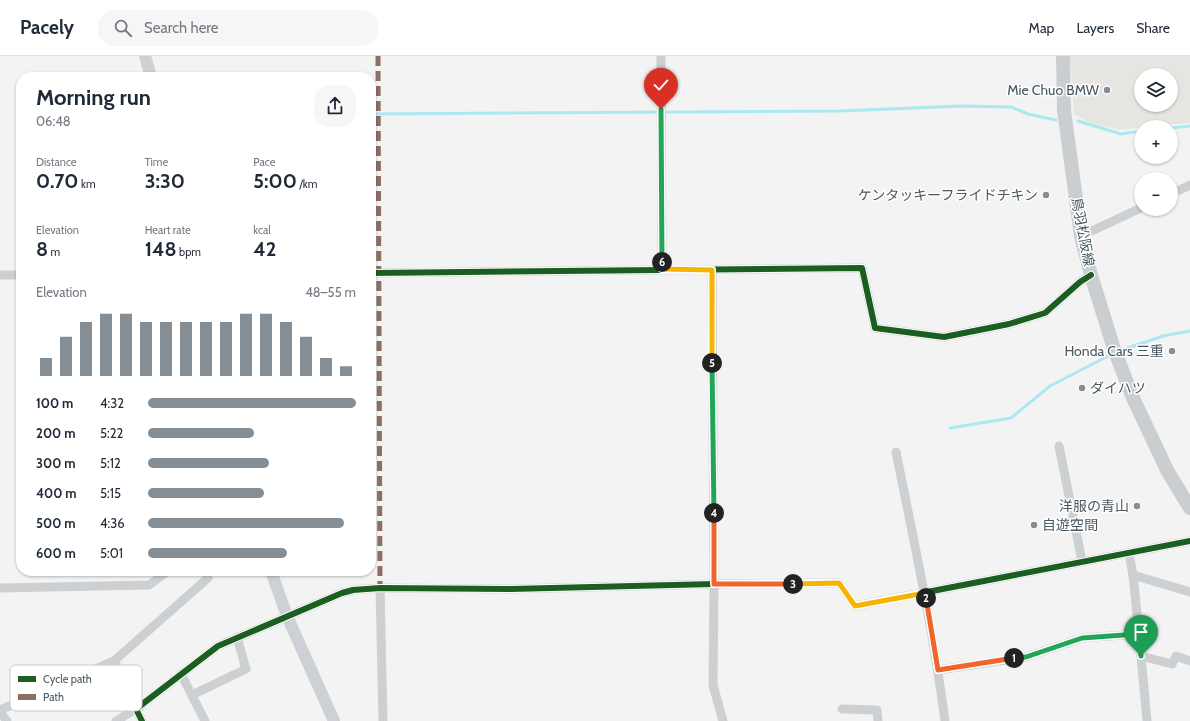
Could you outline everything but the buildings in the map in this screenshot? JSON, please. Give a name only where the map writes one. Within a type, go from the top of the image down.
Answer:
[{"type":"main road","name":"鳥羽松阪線","points":[[1063,56],[1064,110],[1081,236],[1091,275],[1116,354],[1133,398],[1168,472],[1190,508]]},
{"type":"street","points":[[145,56],[150,72]]},
{"type":"street","points":[[661,56],[662,269]]},
{"type":"street","points":[[1178,191],[1190,185]]},
{"type":"street","points":[[1081,236],[1134,211]]},
{"type":"street","points":[[376,273],[862,268],[875,328],[944,337],[1009,324],[1045,313],[1080,282],[1091,275]]},
{"type":"street","points":[[712,270],[714,584],[713,685],[723,721]]},
{"type":"street","points":[[0,275],[16,275]]},
{"type":"street","points":[[1059,446],[1082,561]]},
{"type":"street","points":[[896,452],[925,593],[945,721]]},
{"type":"street","points":[[142,705],[218,646],[342,593],[353,590],[380,588],[511,589],[714,584],[839,583],[855,606],[1190,541]]},
{"type":"street","points":[[1129,554],[1147,721]]},
{"type":"street","points":[[1132,575],[1190,592]]},
{"type":"street","points":[[0,588],[149,585],[161,576]]},
{"type":"street","points":[[105,665],[114,661],[208,578],[207,576]]},
{"type":"street","points":[[273,576],[287,616],[334,721]]},
{"type":"street","points":[[380,588],[383,721]]},
{"type":"street","points":[[938,670],[1026,657],[1082,638],[1138,634]]},
{"type":"street","points":[[192,695],[246,669],[237,637]]},
{"type":"street","points":[[1141,656],[1172,664],[1176,656],[1190,661]]},
{"type":"street","points":[[114,661],[116,665]]},
{"type":"street","points":[[181,674],[205,721]]},
{"type":"street","points":[[7,721],[0,711],[10,707]]},
{"type":"street","points":[[842,709],[877,710],[878,721]]},
{"type":"street","points":[[116,721],[133,711]]},
{"type":"street","points":[[139,711],[142,721]]},
{"type":"shaded area","name":"Mie Chuo BMW","points":[[1070,56],[1190,56],[1190,123],[1178,124],[1178,120],[1134,120],[1134,129],[1120,130],[1090,123],[1074,114]]},
{"type":"waterway","points":[[376,114],[840,111],[961,106],[1011,107],[1028,114],[1056,120]]},
{"type":"waterway","points":[[1078,121],[1121,134],[1134,132]]},
{"type":"waterway","points":[[1178,127],[1190,126]]},
{"type":"waterway","points":[[1119,351],[1163,336],[1190,331]]},
{"type":"waterway","points":[[950,428],[1011,418],[1050,386],[1112,354]]},
{"type":"marked path","points":[[378,56],[380,588]]},
{"type":"cycle path","points":[[376,273],[862,268],[875,328],[944,337],[1009,324],[1045,313],[1080,282],[1091,275]]},
{"type":"cycle path","points":[[142,704],[218,646],[342,593],[353,590],[380,588],[511,589],[714,584],[839,583],[855,606],[1190,541]]},
{"type":"cycle path","points":[[137,711],[142,721]]},
{"type":"place","name":"Mie Chuo BMW","points":[[1107,90]]},
{"type":"place","name":"ケンタッキーフライドチキン","points":[[1046,195]]},
{"type":"place","name":"Honda Cars 三重","points":[[1172,351]]},
{"type":"place","name":"ダイハツ","points":[[1082,388]]},
{"type":"place","name":"洋服の青山","points":[[1137,506]]},
{"type":"place","name":"自遊空間","points":[[1034,525]]},
{"type":"route","points":[[661,109],[662,269],[712,270],[714,584],[839,583],[855,606],[925,593],[938,670],[1026,657],[1082,638],[1138,634],[1141,656]]}]
